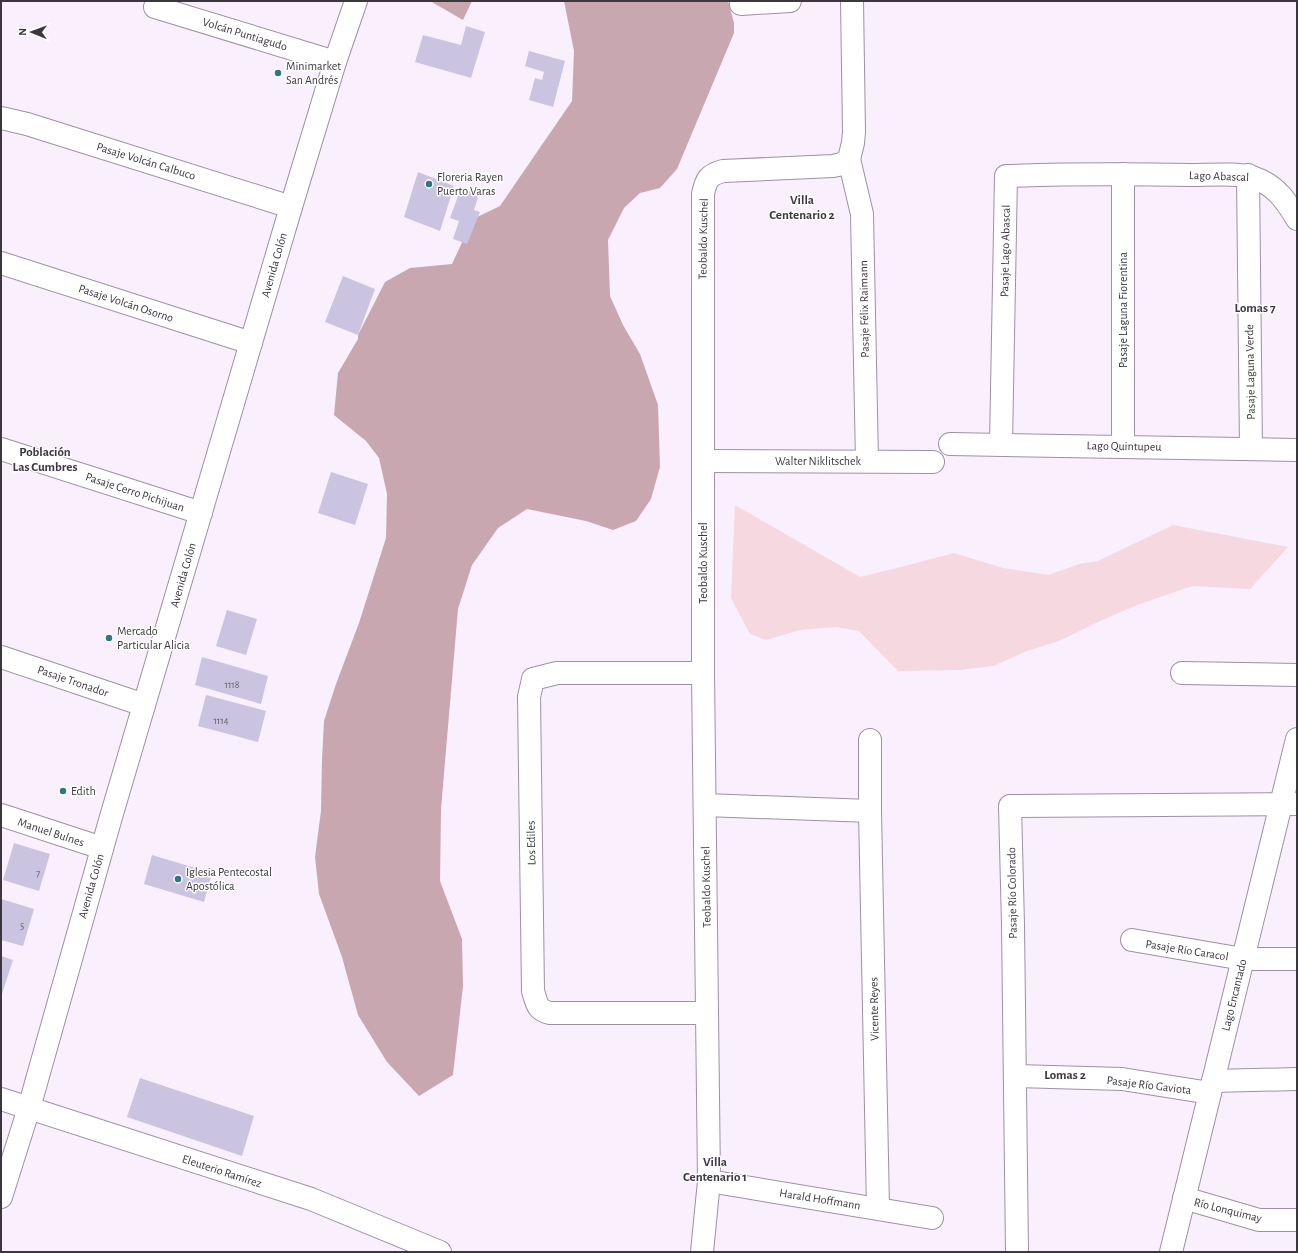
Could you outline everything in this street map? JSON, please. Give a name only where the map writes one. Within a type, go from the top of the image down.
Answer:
[{"type":"street","name":"Avenida Colón","points":[[1,1197],[291,207],[335,62],[356,1]]},
{"type":"street","points":[[741,4],[790,1]]},
{"type":"street","points":[[849,159],[854,143],[852,1]]},
{"type":"street","name":"Volcán Puntiagudo","points":[[155,7],[335,62]]},
{"type":"street","name":"Pasaje Volcán Calbuco","points":[[1,118],[27,124],[291,207]]},
{"type":"street","name":"Pasaje Félix Raimann","points":[[849,159],[862,214],[867,461]]},
{"type":"street","name":"Teobaldo Kuschel","points":[[702,1252],[709,1181],[702,461],[702,202],[704,186],[708,178],[723,171],[833,166],[842,164],[849,159]]},
{"type":"street","name":"Lago Abascal","points":[[1123,174],[1248,175],[1268,184],[1279,193],[1289,205],[1297,219]]},
{"type":"street","name":"Pasaje Lago Abascal","points":[[1001,444],[1006,176],[1123,174]]},
{"type":"street","name":"Pasaje Laguna Fiorentina","points":[[1123,174],[1123,446]]},
{"type":"street","name":"Pasaje Laguna Verde","points":[[1248,175],[1251,449]]},
{"type":"street","name":"Pasaje Volcán Osorno","points":[[1,263],[251,343]]},
{"type":"street","name":"Lago Quintupeu","points":[[950,444],[1297,450]]},
{"type":"street","name":"Pasaje Cerro Pichijuan","points":[[1,450],[201,513]]},
{"type":"street","name":"Walter Niklitschek","points":[[702,461],[933,462]]},
{"type":"street","name":"Pasaje Tronador","points":[[1,657],[144,705]]},
{"type":"street","name":"Los Ediles","points":[[704,673],[557,673],[533,679],[530,697],[533,991],[536,1003],[540,1009],[550,1013],[707,1012]]},
{"type":"street","points":[[1182,673],[1297,675]]},
{"type":"street","name":"Lago Encantado","points":[[1171,1252],[1243,959],[1289,804],[1297,739]]},
{"type":"street","name":"Vicente Reyes","points":[[870,740],[870,811],[878,1208]]},
{"type":"street","name":"Pasaje Río Colorado","points":[[1017,1252],[1010,806],[1289,804]]},
{"type":"street","points":[[705,805],[870,811]]},
{"type":"street","name":"Manuel Bulnes","points":[[1,815],[102,848]]},
{"type":"street","name":"Pasaje Río Caracol","points":[[1132,940],[1243,959],[1297,959]]},
{"type":"street","name":"Pasaje Río Gaviota","points":[[1015,1076],[1122,1079],[1211,1087],[1297,1079]]},
{"type":"street","name":"Eleuterio Ramírez","points":[[1,1099],[311,1199],[440,1252]]},
{"type":"street","name":"Harald Hoffmann","points":[[709,1181],[932,1218]]},
{"type":"street","name":"Río Lonquimay","points":[[1184,1198],[1259,1220],[1297,1220]]},
{"type":"shaded area","points":[[430,1],[472,1],[463,20]]},
{"type":"shaded area","points":[[564,1],[728,1],[734,23],[734,33],[677,169],[660,188],[640,193],[624,208],[608,240],[610,296],[623,325],[640,354],[658,405],[660,467],[651,499],[636,521],[613,530],[586,521],[527,509],[498,528],[472,565],[458,609],[441,809],[440,881],[462,939],[463,986],[453,1075],[419,1096],[387,1062],[358,1015],[342,957],[319,894],[315,857],[321,811],[324,721],[359,623],[386,538],[387,494],[379,458],[366,441],[334,415],[338,373],[358,339],[358,335],[385,282],[410,268],[452,264],[473,219],[500,206],[572,101],[574,51]]},
{"type":"shaded area","points":[[735,505],[860,577],[954,553],[1003,568],[1049,575],[1079,564],[1098,561],[1173,525],[1288,547],[1250,589],[1192,586],[1137,605],[1059,641],[1027,651],[993,666],[960,670],[898,671],[859,631],[836,627],[800,630],[766,640],[750,634],[731,598]]},
{"type":"building","points":[[466,26],[485,32],[471,78],[415,62],[423,35],[461,45]]},
{"type":"building","points":[[529,51],[565,61],[553,107],[529,100],[535,78],[542,80],[544,72],[525,66]]},
{"type":"building","points":[[418,172],[454,186],[440,231],[404,217]]},
{"type":"building","points":[[461,188],[479,194],[474,210],[480,212],[467,244],[453,239],[459,221],[450,218]]},
{"type":"building","points":[[343,276],[375,289],[358,335],[325,322]]},
{"type":"building","points":[[331,472],[368,484],[355,525],[318,513]]},
{"type":"building","points":[[227,610],[257,619],[246,655],[216,646]]},
{"type":"building","points":[[202,657],[268,676],[261,704],[195,685]]},
{"type":"building","points":[[206,695],[266,711],[258,742],[198,726]]},
{"type":"building","points":[[14,843],[50,854],[39,891],[3,880]]},
{"type":"building","name":"Iglesia Pentecostal Apostólica","points":[[152,855],[212,873],[204,902],[144,884]]},
{"type":"building","points":[[1,899],[34,909],[23,946],[1,940]]},
{"type":"building","points":[[1,956],[13,960],[1,997]]},
{"type":"building","points":[[140,1078],[254,1116],[242,1156],[127,1117]]},
{"type":"place","name":"Minimarket San Andrés","points":[[278,73]]},
{"type":"place","name":"Floreria Rayen Puerto Varas","points":[[429,184]]},
{"type":"place","name":"Mercado Particular Alicia","points":[[109,638]]},
{"type":"place","name":"Edith","points":[[63,791]]},
{"type":"place","name":"Iglesia Pentecostal Apostólica","points":[[178,879]]},
{"type":"district","name":"Villa Centenario 2","points":[[802,208]]},
{"type":"district","name":"Lomas 7","points":[[1255,308]]},
{"type":"district","name":"Población Las Cumbres","points":[[45,460]]},
{"type":"district","name":"Lomas 2","points":[[1065,1075]]},
{"type":"district","name":"Villa Centenario 1","points":[[715,1170]]}]
